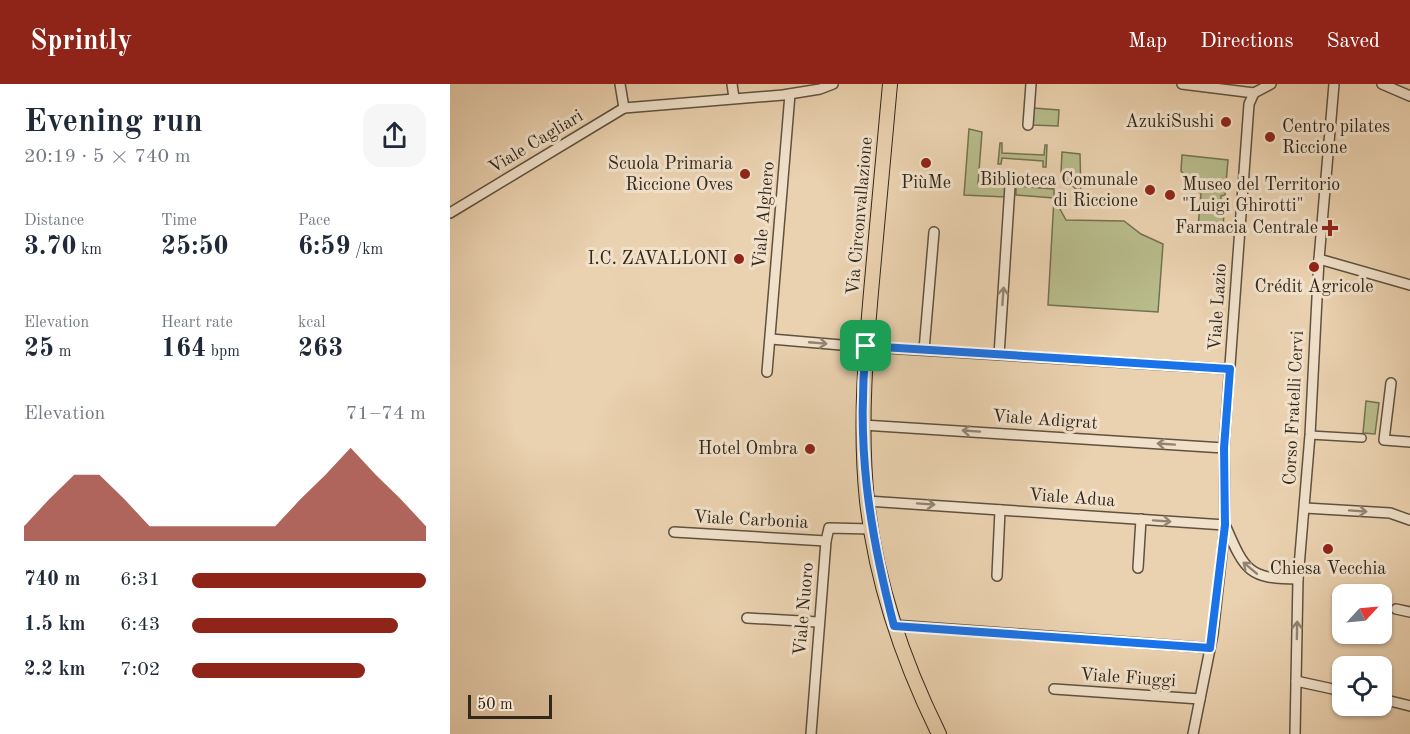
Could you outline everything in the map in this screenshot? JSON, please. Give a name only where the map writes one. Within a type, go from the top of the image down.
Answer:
[{"type":"main road","name":"Via Circonvallazione","points":[[890,84],[866,346],[862,424],[867,501],[871,529],[894,626],[910,671],[939,734]]},
{"type":"street","points":[[620,84],[624,108]]},
{"type":"street","points":[[732,84],[734,98]]},
{"type":"street","name":"Viale Alghero","points":[[767,372],[786,94],[784,84]]},
{"type":"street","name":"Viale Cagliari","points":[[450,213],[624,108],[786,94],[833,84]]},
{"type":"street","points":[[1028,124],[1031,84]]},
{"type":"street","points":[[1182,84],[1254,93],[1271,84]]},
{"type":"street","name":"Corso Fratelli Cervi","points":[[1295,734],[1299,579],[1310,435],[1319,259],[1334,84]]},
{"type":"street","points":[[1387,85],[1410,96]]},
{"type":"street","name":"Viale Lazio","points":[[1194,734],[1210,648],[1225,525],[1224,448],[1249,104],[1254,93]]},
{"type":"street","points":[[999,355],[1010,186]]},
{"type":"street","points":[[924,350],[934,232]]},
{"type":"street","points":[[1319,259],[1410,285]]},
{"type":"street","points":[[771,339],[1230,369]]},
{"type":"street","points":[[1391,383],[1384,440],[1410,442]]},
{"type":"street","name":"Viale Adigrat","points":[[862,424],[1224,448]]},
{"type":"street","points":[[1310,435],[1362,438]]},
{"type":"street","name":"Viale Adua","points":[[867,501],[1225,525]]},
{"type":"street","points":[[1305,508],[1390,513],[1410,520]]},
{"type":"street","points":[[997,576],[1000,510]]},
{"type":"street","points":[[1138,568],[1141,519]]},
{"type":"street","name":"Viale Lazio","points":[[1225,525],[1246,567],[1272,579],[1299,579]]},
{"type":"street","name":"Viale Nuoro","points":[[811,734],[826,541],[829,528],[871,529]]},
{"type":"street","name":"Viale Carbonia","points":[[674,532],[826,541]]},
{"type":"street","points":[[1396,609],[1410,612]]},
{"type":"street","points":[[747,618],[819,622]]},
{"type":"street","points":[[894,626],[1210,648]]},
{"type":"street","points":[[1296,681],[1332,689]]},
{"type":"street","name":"Viale Fiuggi","points":[[1054,690],[1200,699]]},
{"type":"street","points":[[1392,702],[1410,706]]},
{"type":"green space","points":[[1033,108],[1059,110],[1058,126],[1032,125]]},
{"type":"green space","points":[[969,129],[982,132],[978,184],[1006,186],[1005,197],[964,195]]},
{"type":"green space","points":[[1000,143],[1002,143],[1002,153],[1044,155],[1045,145],[1047,145],[1046,167],[1043,167],[1043,161],[1002,158],[1001,164],[998,164]]},
{"type":"green space","points":[[1062,152],[1080,154],[1081,195],[1061,173]]},
{"type":"green space","points":[[1182,155],[1228,160],[1225,195],[1221,196],[1220,211],[1224,211],[1223,230],[1198,227],[1201,194],[1181,171]]},
{"type":"green space","points":[[1016,186],[1054,189],[1054,198],[1016,195]]},
{"type":"green space","points":[[1054,198],[1066,220],[1124,221],[1141,234],[1163,244],[1158,312],[1048,305]]},
{"type":"green space","points":[[1366,401],[1379,403],[1375,434],[1363,433]]},
{"type":"place","name":"AzukiSushi","points":[[1226,122]]},
{"type":"place","name":"Centro pilates Riccione","points":[[1270,137]]},
{"type":"place","name":"PiùMe","points":[[926,163]]},
{"type":"place","name":"Scuola Primaria Riccione Oves","points":[[745,174]]},
{"type":"place","name":"Biblioteca Comunale di Riccione","points":[[1150,190]]},
{"type":"place","name":"Museo del Territorio \"Luigi Ghirotti\"","points":[[1170,195]]},
{"type":"place","name":"Farmacia Centrale","points":[[1330,228]]},
{"type":"place","name":"I.C. ZAVALLONI","points":[[739,259]]},
{"type":"place","name":"Crédit Agricole","points":[[1314,267]]},
{"type":"place","name":"Hotel Ombra","points":[[810,449]]},
{"type":"place","name":"Chiesa Vecchia","points":[[1328,549]]},
{"type":"route","points":[[866,346],[1230,369],[1224,448],[1225,525],[1210,648],[894,626],[880,573],[867,501],[862,424],[866,346]]}]
